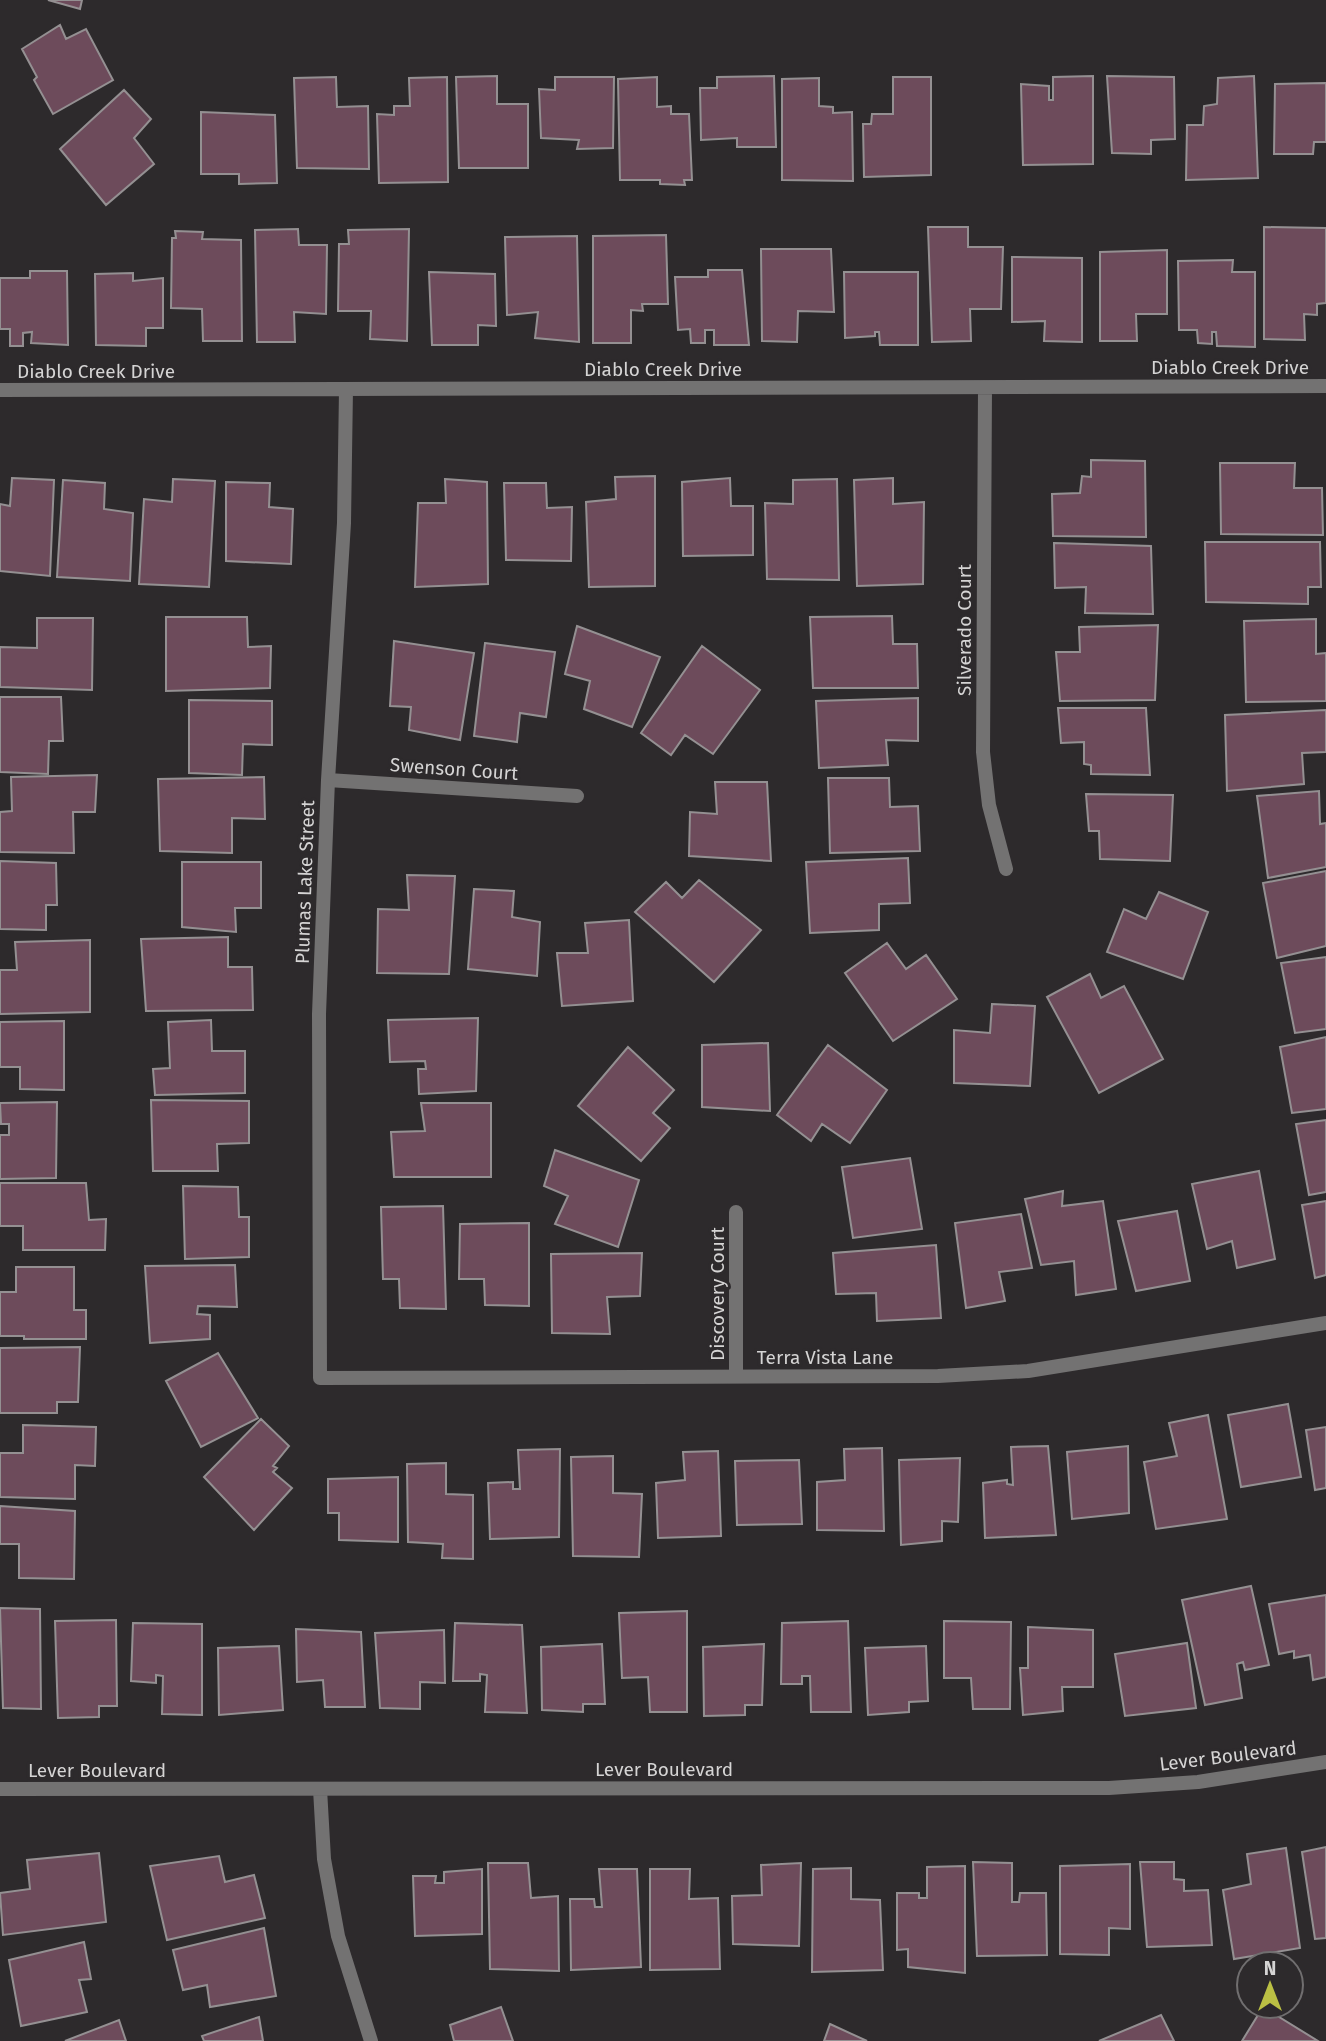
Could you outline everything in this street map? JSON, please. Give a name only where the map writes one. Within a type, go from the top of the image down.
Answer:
[{"type":"street","name":"Diablo Creek Drive","points":[[0,390],[1326,386]]},
{"type":"street","name":"Silverado Court","points":[[985,388],[983,752],[989,805],[1006,869]]},
{"type":"street","name":"Plumas Lake Street","points":[[320,1378],[320,1014],[328,780],[344,523],[345,389]]},
{"type":"street","name":"Swenson Court","points":[[328,780],[577,796]]},
{"type":"street","name":"Discovery Court","points":[[736,1212],[736,1376]]},
{"type":"street","name":"Terra Vista Lane","points":[[320,1378],[938,1376],[1028,1371],[1326,1323]]},
{"type":"street","name":"Lever Boulevard","points":[[0,1789],[1109,1788],[1198,1782],[1326,1762]]},
{"type":"street","points":[[320,1789],[324,1859],[338,1936],[371,2041]]},
{"type":"building","points":[[48,0],[82,0],[80,9]]},
{"type":"building","points":[[60,25],[66,39],[86,29],[113,80],[53,114],[34,80],[37,77],[22,49]]},
{"type":"building","points":[[497,76],[497,104],[528,104],[528,168],[459,168],[456,77]]},
{"type":"building","points":[[774,76],[776,147],[737,147],[737,138],[701,140],[700,88],[717,88],[717,77]]},
{"type":"building","points":[[1093,76],[1093,164],[1023,165],[1021,84],[1049,86],[1049,100],[1053,100],[1053,77]]},
{"type":"building","points":[[1107,76],[1174,77],[1175,139],[1151,140],[1151,154],[1112,153]]},
{"type":"building","points":[[1254,76],[1258,178],[1186,180],[1187,125],[1203,125],[1204,106],[1217,104],[1218,78]]},
{"type":"building","points":[[336,77],[337,107],[368,106],[369,169],[297,168],[294,78]]},
{"type":"building","points":[[447,77],[448,182],[379,183],[377,114],[394,115],[394,106],[410,106],[409,78]]},
{"type":"building","points":[[555,77],[614,77],[613,148],[577,149],[579,140],[541,138],[539,89],[555,90]]},
{"type":"building","points":[[657,77],[657,107],[671,106],[671,114],[689,114],[692,180],[684,180],[685,185],[660,184],[660,180],[620,180],[618,79]]},
{"type":"building","points":[[893,77],[931,77],[931,175],[864,177],[863,124],[871,124],[872,114],[893,114]]},
{"type":"building","points":[[819,78],[819,106],[833,107],[833,113],[852,112],[853,181],[782,180],[782,79]]},
{"type":"building","points":[[1326,83],[1326,142],[1314,142],[1313,154],[1274,154],[1275,84]]},
{"type":"building","points":[[124,90],[151,119],[134,138],[154,164],[106,205],[60,149]]},
{"type":"building","points":[[201,112],[275,115],[277,183],[239,184],[239,174],[201,174]]},
{"type":"building","points":[[928,227],[968,227],[968,247],[1003,247],[1001,309],[970,309],[971,341],[932,342]]},
{"type":"building","points":[[1264,227],[1326,228],[1326,303],[1317,304],[1317,315],[1304,314],[1305,340],[1264,339]]},
{"type":"building","points":[[298,229],[299,245],[327,245],[326,314],[294,312],[295,342],[257,342],[255,230]]},
{"type":"building","points":[[409,229],[407,341],[370,339],[371,311],[338,311],[339,244],[349,244],[348,230]]},
{"type":"building","points":[[175,231],[203,232],[202,239],[241,240],[242,341],[203,341],[202,309],[171,308],[172,238],[176,238]]},
{"type":"building","points":[[666,235],[668,304],[642,304],[643,311],[631,310],[631,343],[593,343],[593,236]]},
{"type":"building","points":[[577,236],[579,342],[535,338],[538,312],[507,315],[505,237]]},
{"type":"building","points":[[761,249],[831,249],[834,312],[798,311],[797,342],[762,341]]},
{"type":"building","points":[[1167,250],[1167,314],[1136,314],[1137,341],[1100,341],[1100,252]]},
{"type":"building","points":[[1012,257],[1082,258],[1082,342],[1044,341],[1045,321],[1012,322]]},
{"type":"building","points":[[1233,260],[1232,272],[1255,272],[1255,347],[1217,346],[1216,332],[1212,332],[1212,344],[1198,343],[1197,330],[1179,330],[1178,261]]},
{"type":"building","points":[[708,270],[742,270],[749,345],[714,345],[714,330],[705,330],[705,343],[691,343],[690,329],[678,330],[675,277],[708,277]]},
{"type":"building","points":[[30,271],[67,271],[68,345],[31,343],[32,332],[23,333],[23,346],[10,346],[10,329],[0,329],[0,278],[30,278]]},
{"type":"building","points":[[429,272],[495,274],[496,326],[478,325],[478,345],[432,345]]},
{"type":"building","points":[[844,272],[918,272],[918,345],[880,345],[879,332],[875,332],[875,336],[845,338]]},
{"type":"building","points":[[133,273],[133,281],[163,278],[163,328],[146,328],[146,346],[96,345],[95,274]]},
{"type":"building","points":[[1091,460],[1145,461],[1146,537],[1053,536],[1052,494],[1080,493],[1082,476],[1091,477]]},
{"type":"building","points":[[1220,463],[1295,463],[1294,488],[1322,488],[1323,535],[1221,534]]},
{"type":"building","points":[[655,476],[655,586],[589,587],[586,502],[616,499],[615,477]]},
{"type":"building","points":[[12,478],[54,480],[50,576],[0,571],[0,504],[10,506]]},
{"type":"building","points":[[730,478],[731,506],[753,506],[753,555],[683,556],[682,482]]},
{"type":"building","points":[[893,478],[893,504],[924,502],[923,584],[857,586],[854,480]]},
{"type":"building","points":[[173,479],[215,481],[209,587],[139,584],[144,499],[172,502]]},
{"type":"building","points":[[445,479],[487,482],[488,584],[415,587],[418,503],[446,503]]},
{"type":"building","points":[[837,479],[839,580],[767,579],[765,503],[793,504],[793,480]]},
{"type":"building","points":[[63,480],[105,483],[104,509],[133,513],[130,581],[57,577]]},
{"type":"building","points":[[226,482],[270,483],[269,507],[293,509],[291,564],[226,561]]},
{"type":"building","points":[[504,483],[546,483],[547,508],[572,507],[571,561],[506,560]]},
{"type":"building","points":[[1205,542],[1320,542],[1321,587],[1308,587],[1308,604],[1206,602]]},
{"type":"building","points":[[1054,543],[1151,546],[1153,614],[1085,613],[1086,587],[1055,588]]},
{"type":"building","points":[[892,616],[893,644],[917,644],[918,688],[813,688],[810,617]]},
{"type":"building","points":[[166,617],[247,617],[248,647],[271,646],[270,688],[166,691]]},
{"type":"building","points":[[37,618],[93,618],[92,690],[0,687],[0,647],[37,648]]},
{"type":"building","points":[[1316,619],[1316,654],[1326,653],[1326,701],[1246,702],[1244,621]]},
{"type":"building","points":[[1158,625],[1155,700],[1060,701],[1056,652],[1080,652],[1079,627]]},
{"type":"building","points":[[577,626],[660,657],[632,727],[584,709],[590,681],[565,674]]},
{"type":"building","points":[[394,641],[474,653],[460,740],[409,730],[411,707],[390,706]]},
{"type":"building","points":[[485,643],[555,652],[546,717],[520,713],[517,742],[474,736]]},
{"type":"building","points":[[702,646],[760,690],[713,754],[685,735],[671,755],[641,733]]},
{"type":"building","points":[[0,697],[61,697],[63,741],[49,741],[48,774],[0,772]]},
{"type":"building","points":[[918,698],[918,741],[886,740],[888,765],[819,768],[816,701]]},
{"type":"building","points":[[189,700],[272,701],[272,745],[243,744],[242,775],[189,773]]},
{"type":"building","points":[[1058,708],[1146,708],[1150,775],[1091,774],[1091,765],[1084,764],[1084,742],[1061,743]]},
{"type":"building","points":[[1326,710],[1326,752],[1302,753],[1304,784],[1227,791],[1225,715]]},
{"type":"building","points":[[97,775],[95,812],[73,812],[74,853],[0,852],[0,812],[12,811],[11,777]]},
{"type":"building","points":[[264,777],[265,819],[232,818],[232,853],[160,851],[158,779]]},
{"type":"building","points":[[828,778],[889,778],[890,807],[918,806],[920,851],[830,853]]},
{"type":"building","points":[[715,782],[767,782],[771,861],[689,856],[690,812],[717,814]]},
{"type":"building","points":[[1319,791],[1320,824],[1326,823],[1326,867],[1268,878],[1257,796]]},
{"type":"building","points":[[1086,794],[1173,795],[1170,861],[1100,859],[1099,831],[1089,831]]},
{"type":"building","points":[[908,858],[910,903],[879,904],[879,930],[810,933],[806,862]]},
{"type":"building","points":[[0,861],[56,863],[57,905],[46,905],[46,930],[0,929]]},
{"type":"building","points":[[182,862],[261,862],[261,908],[235,908],[236,932],[182,927]]},
{"type":"building","points":[[1326,871],[1326,946],[1277,958],[1263,883]]},
{"type":"building","points":[[407,875],[455,876],[449,974],[377,973],[378,909],[409,910]]},
{"type":"building","points":[[699,880],[761,930],[714,982],[635,912],[666,882],[682,898]]},
{"type":"building","points":[[474,889],[514,891],[512,917],[540,922],[537,976],[468,969]]},
{"type":"building","points":[[1159,892],[1208,912],[1183,979],[1107,952],[1124,909],[1146,919]]},
{"type":"building","points":[[629,920],[633,1001],[562,1006],[557,953],[588,953],[585,923]]},
{"type":"building","points":[[228,937],[228,967],[252,967],[253,1010],[146,1011],[141,939]]},
{"type":"building","points":[[90,940],[90,1012],[0,1014],[0,970],[17,970],[15,942]]},
{"type":"building","points":[[887,943],[906,969],[926,955],[957,999],[893,1041],[845,973]]},
{"type":"building","points":[[1326,957],[1326,1029],[1295,1033],[1281,963]]},
{"type":"building","points":[[1090,974],[1101,998],[1124,986],[1163,1059],[1099,1093],[1047,997]]},
{"type":"building","points":[[992,1004],[1035,1006],[1030,1086],[954,1083],[954,1030],[990,1033]]},
{"type":"building","points":[[478,1018],[476,1091],[419,1094],[418,1069],[426,1069],[425,1061],[390,1062],[388,1020]]},
{"type":"building","points":[[211,1020],[212,1051],[245,1051],[245,1093],[155,1095],[153,1069],[170,1068],[168,1022]]},
{"type":"building","points":[[64,1021],[64,1090],[20,1089],[20,1067],[0,1067],[0,1022]]},
{"type":"building","points":[[1326,1037],[1326,1109],[1292,1113],[1280,1047]]},
{"type":"building","points":[[768,1043],[770,1111],[702,1107],[702,1045]]},
{"type":"building","points":[[828,1045],[887,1090],[850,1143],[822,1124],[811,1141],[777,1115]]},
{"type":"building","points":[[628,1047],[674,1090],[653,1113],[670,1128],[641,1161],[578,1106]]},
{"type":"building","points":[[151,1100],[249,1101],[249,1143],[217,1144],[218,1171],[153,1171]]},
{"type":"building","points":[[57,1102],[56,1178],[0,1179],[0,1135],[9,1135],[9,1124],[1,1124],[0,1103]]},
{"type":"building","points":[[421,1103],[491,1103],[491,1177],[394,1177],[391,1132],[425,1131]]},
{"type":"building","points":[[1326,1120],[1326,1192],[1309,1195],[1296,1124]]},
{"type":"building","points":[[555,1150],[639,1180],[618,1247],[555,1224],[568,1196],[544,1186]]},
{"type":"building","points":[[910,1158],[922,1229],[853,1238],[842,1167]]},
{"type":"building","points":[[1259,1171],[1275,1259],[1237,1268],[1232,1241],[1207,1249],[1192,1184]]},
{"type":"building","points":[[0,1183],[86,1183],[89,1220],[106,1219],[105,1250],[23,1250],[23,1226],[0,1226]]},
{"type":"building","points":[[183,1186],[238,1187],[239,1217],[249,1217],[249,1257],[185,1259]]},
{"type":"building","points":[[1063,1191],[1062,1206],[1103,1201],[1116,1289],[1076,1295],[1074,1261],[1041,1265],[1025,1199]]},
{"type":"building","points":[[1326,1201],[1326,1275],[1315,1278],[1302,1205]]},
{"type":"building","points":[[443,1206],[446,1309],[400,1308],[399,1279],[383,1279],[381,1207]]},
{"type":"building","points":[[1177,1211],[1190,1281],[1136,1291],[1118,1221]]},
{"type":"building","points":[[1021,1214],[1032,1268],[999,1272],[1005,1301],[966,1308],[955,1223]]},
{"type":"building","points":[[529,1223],[529,1306],[485,1305],[484,1279],[459,1279],[460,1224]]},
{"type":"building","points":[[936,1245],[941,1318],[877,1321],[876,1293],[836,1294],[833,1253]]},
{"type":"building","points":[[642,1253],[640,1296],[607,1297],[610,1334],[552,1333],[551,1254]]},
{"type":"building","points":[[235,1265],[237,1307],[198,1306],[197,1314],[210,1315],[210,1339],[150,1343],[145,1266]]},
{"type":"building","points":[[16,1267],[74,1267],[74,1310],[86,1310],[86,1339],[24,1339],[24,1336],[0,1336],[0,1292],[16,1292]]},
{"type":"building","points":[[80,1347],[78,1402],[57,1402],[57,1413],[0,1413],[0,1348]]},
{"type":"building","points":[[218,1353],[258,1418],[201,1447],[166,1381]]},
{"type":"building","points":[[1288,1404],[1301,1477],[1241,1487],[1228,1415]]},
{"type":"building","points":[[1208,1415],[1227,1519],[1156,1529],[1144,1462],[1177,1456],[1169,1423]]},
{"type":"building","points":[[261,1419],[289,1446],[273,1466],[277,1468],[273,1472],[292,1488],[254,1530],[204,1477]]},
{"type":"building","points":[[23,1425],[96,1427],[95,1466],[75,1465],[75,1499],[0,1497],[0,1453],[23,1453]]},
{"type":"building","points":[[1326,1427],[1326,1488],[1315,1490],[1306,1430]]},
{"type":"building","points":[[1048,1446],[1056,1535],[985,1538],[983,1483],[1007,1480],[1007,1484],[1013,1485],[1011,1447]]},
{"type":"building","points":[[1128,1446],[1129,1513],[1072,1519],[1067,1452]]},
{"type":"building","points":[[882,1448],[884,1531],[817,1530],[817,1482],[845,1480],[844,1449]]},
{"type":"building","points":[[560,1449],[559,1537],[490,1539],[488,1483],[513,1482],[513,1489],[520,1489],[518,1450]]},
{"type":"building","points":[[718,1451],[721,1536],[658,1538],[656,1483],[685,1480],[683,1452]]},
{"type":"building","points":[[613,1456],[613,1493],[642,1494],[639,1557],[573,1556],[571,1457]]},
{"type":"building","points":[[960,1458],[958,1522],[942,1521],[942,1541],[901,1545],[899,1460]]},
{"type":"building","points":[[799,1460],[802,1524],[737,1525],[735,1461]]},
{"type":"building","points":[[446,1463],[446,1494],[473,1495],[473,1559],[442,1558],[443,1544],[408,1542],[407,1464]]},
{"type":"building","points":[[398,1477],[398,1542],[339,1540],[339,1513],[328,1513],[328,1479]]},
{"type":"building","points":[[0,1506],[75,1511],[74,1579],[19,1578],[19,1544],[0,1544]]},
{"type":"building","points":[[1251,1586],[1269,1665],[1245,1670],[1243,1662],[1237,1664],[1242,1698],[1205,1705],[1182,1600]]},
{"type":"building","points":[[1326,1595],[1326,1677],[1313,1680],[1310,1655],[1294,1658],[1294,1651],[1279,1654],[1269,1604]]},
{"type":"building","points":[[0,1608],[40,1609],[41,1709],[3,1708]]},
{"type":"building","points":[[687,1611],[687,1712],[650,1712],[648,1677],[622,1678],[619,1613]]},
{"type":"building","points":[[116,1620],[117,1706],[99,1706],[99,1717],[58,1718],[55,1621]]},
{"type":"building","points":[[848,1621],[851,1712],[811,1712],[810,1676],[802,1676],[802,1684],[781,1684],[782,1623]]},
{"type":"building","points":[[944,1621],[1011,1622],[1010,1709],[973,1709],[971,1678],[944,1678]]},
{"type":"building","points":[[133,1623],[202,1624],[202,1715],[162,1714],[163,1676],[156,1675],[156,1683],[131,1681]]},
{"type":"building","points":[[455,1623],[522,1625],[527,1713],[485,1712],[487,1675],[480,1674],[480,1681],[453,1681]]},
{"type":"building","points":[[1028,1627],[1093,1630],[1093,1687],[1062,1687],[1063,1711],[1023,1715],[1020,1668],[1028,1668]]},
{"type":"building","points":[[296,1629],[361,1632],[365,1707],[325,1707],[323,1680],[297,1682]]},
{"type":"building","points":[[444,1630],[445,1683],[420,1682],[420,1709],[380,1708],[375,1633]]},
{"type":"building","points":[[1187,1643],[1196,1708],[1125,1716],[1115,1654]]},
{"type":"building","points":[[602,1644],[605,1704],[583,1704],[583,1712],[542,1710],[541,1647]]},
{"type":"building","points":[[764,1644],[762,1705],[745,1705],[745,1715],[704,1716],[703,1647]]},
{"type":"building","points":[[279,1646],[283,1710],[219,1715],[218,1648]]},
{"type":"building","points":[[926,1646],[928,1701],[909,1702],[909,1712],[868,1715],[865,1648]]},
{"type":"building","points":[[1326,1847],[1326,1938],[1315,1939],[1302,1852]]},
{"type":"building","points":[[1286,1848],[1300,1948],[1235,1950],[1234,1959],[1223,1890],[1251,1884],[1247,1854]]},
{"type":"building","points":[[99,1853],[106,1922],[3,1935],[0,1893],[30,1889],[27,1860]]},
{"type":"building","points":[[219,1856],[225,1882],[254,1875],[265,1918],[167,1940],[150,1866]]},
{"type":"building","points":[[973,1862],[1012,1863],[1012,1902],[1019,1902],[1020,1893],[1046,1893],[1047,1955],[977,1956]]},
{"type":"building","points":[[1140,1862],[1174,1862],[1174,1879],[1184,1880],[1184,1891],[1208,1890],[1212,1945],[1147,1947]]},
{"type":"building","points":[[488,1863],[528,1863],[531,1898],[558,1896],[559,1971],[490,1969]]},
{"type":"building","points":[[801,1863],[799,1946],[733,1944],[732,1896],[762,1895],[761,1865]]},
{"type":"building","points":[[1130,1864],[1130,1929],[1109,1928],[1109,1955],[1060,1954],[1060,1866]]},
{"type":"building","points":[[965,1866],[965,1973],[908,1967],[908,1949],[897,1950],[897,1893],[919,1893],[919,1898],[927,1898],[927,1867]]},
{"type":"building","points":[[851,1868],[851,1899],[880,1900],[883,1970],[812,1972],[813,1869]]},
{"type":"building","points":[[482,1869],[482,1934],[415,1936],[413,1876],[436,1876],[435,1883],[444,1883],[444,1872]]},
{"type":"building","points":[[599,1869],[637,1869],[641,1967],[571,1970],[570,1899],[594,1899],[595,1907],[602,1907]]},
{"type":"building","points":[[650,1869],[690,1869],[689,1899],[718,1898],[720,1969],[650,1970]]},
{"type":"building","points":[[264,1928],[276,1996],[210,2007],[207,1985],[183,1990],[173,1950]]},
{"type":"building","points":[[84,1942],[91,1979],[79,1980],[87,2012],[21,2026],[9,1960]]},
{"type":"building","points":[[501,2007],[513,2041],[454,2041],[450,2025]]},
{"type":"building","points":[[1161,2015],[1174,2041],[1099,2041]]},
{"type":"building","points":[[259,2017],[263,2041],[204,2041],[202,2036]]},
{"type":"building","points":[[119,2020],[126,2041],[65,2041]]},
{"type":"building","points":[[1255,2020],[1284,2020],[1318,2041],[1242,2041]]},
{"type":"building","points":[[830,2024],[867,2041],[824,2041]]}]
